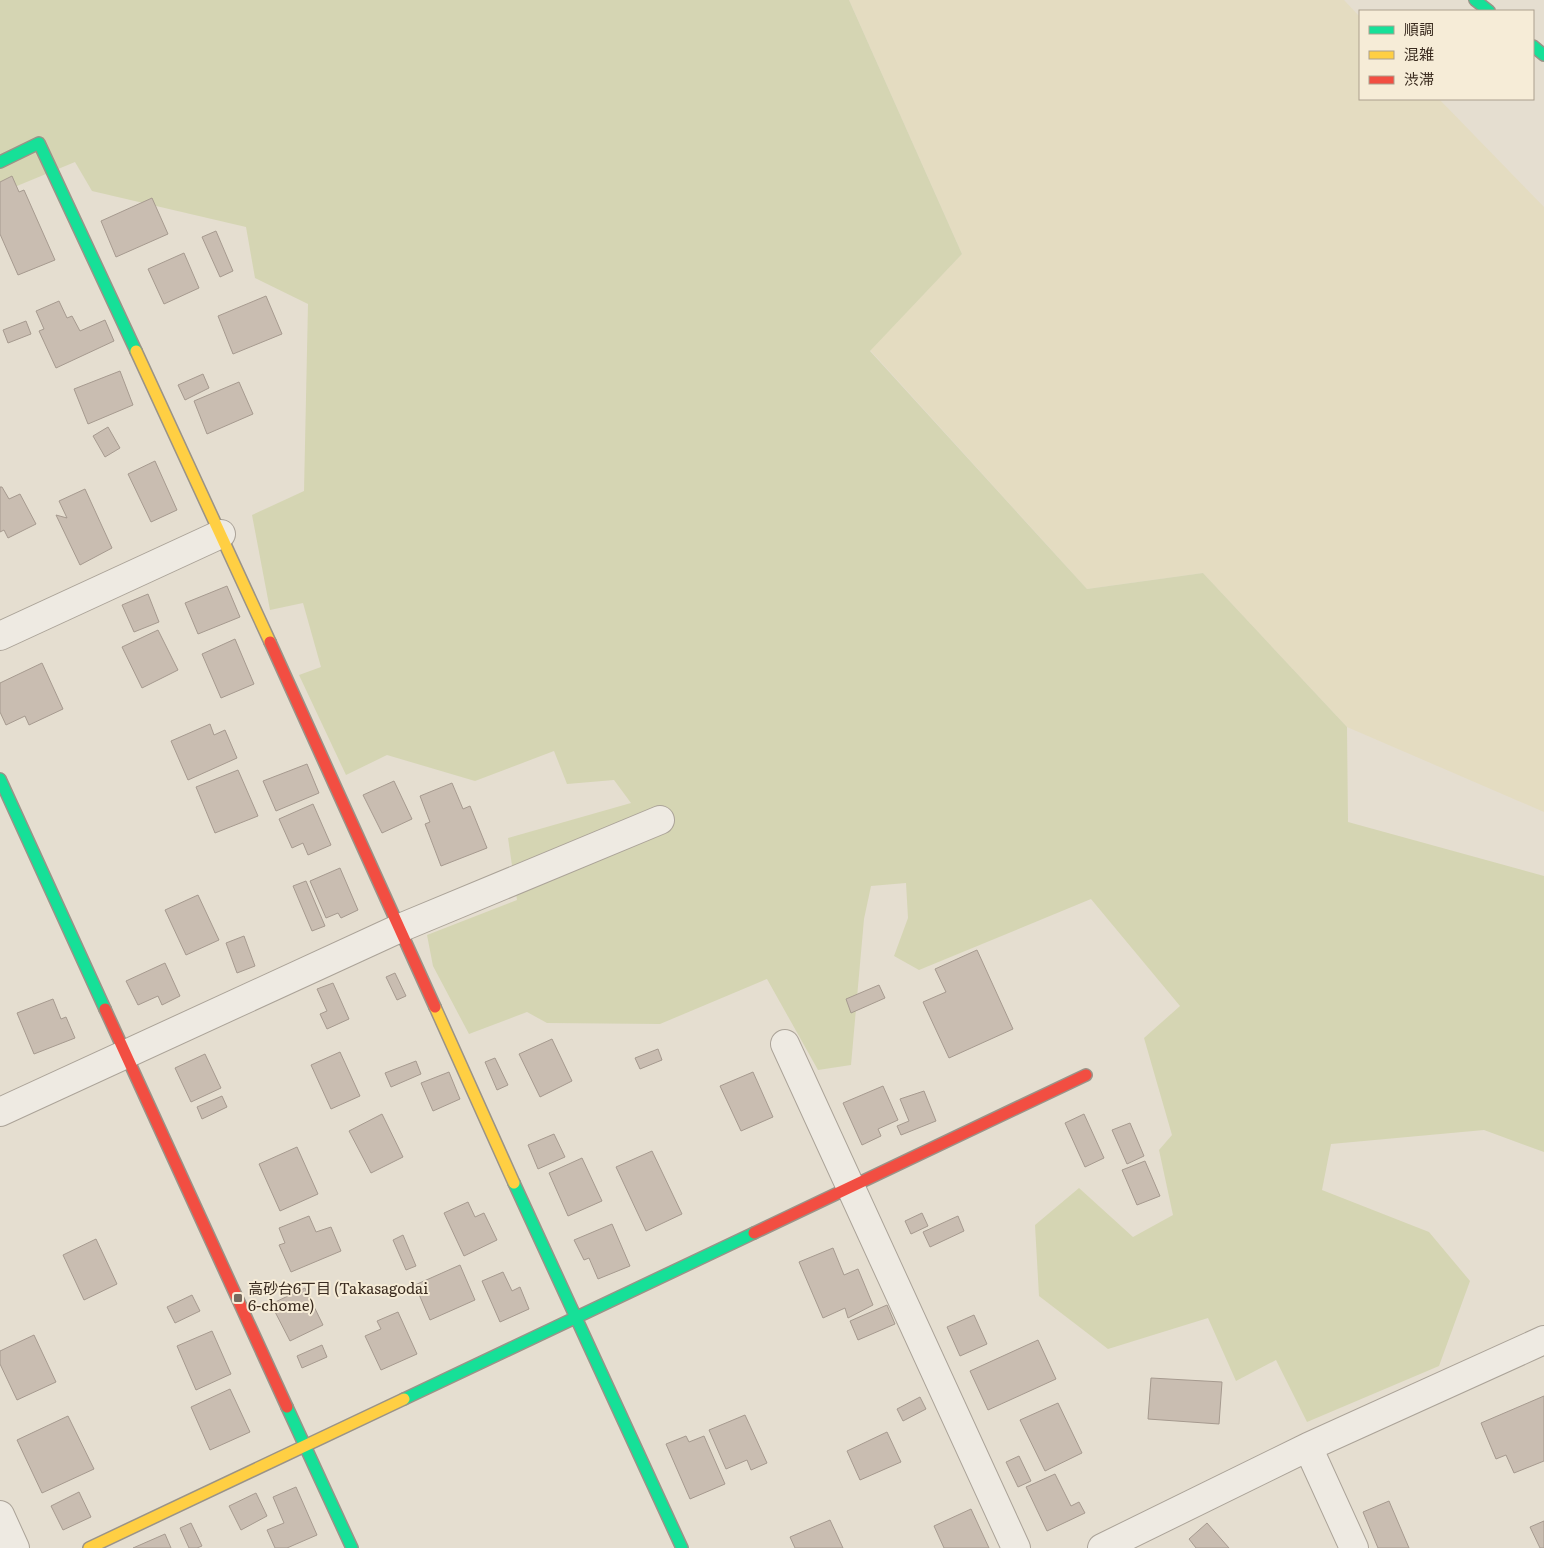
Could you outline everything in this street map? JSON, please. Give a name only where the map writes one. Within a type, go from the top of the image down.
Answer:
[{"type":"street","points":[[1475,0],[1488,10]]},
{"type":"street","points":[[1534,47],[1544,55]]},
{"type":"street","points":[[0,162],[39,143],[221,534],[682,1548]]},
{"type":"street","points":[[0,636],[221,534]]},
{"type":"street","points":[[0,779],[352,1548]]},
{"type":"street","points":[[0,1112],[400,928],[660,820]]},
{"type":"street","points":[[785,1044],[1016,1548]]},
{"type":"street","points":[[90,1548],[305,1447],[575,1316],[1086,1075]]},
{"type":"street","points":[[1102,1548],[1308,1447],[1544,1340]]},
{"type":"street","points":[[1308,1447],[1354,1548]]},
{"type":"street","points":[[0,1515],[15,1548]]},
{"type":"shaded area","points":[[849,0],[1344,0],[1359,16],[1359,100],[1440,100],[1544,207],[1544,812],[1347,727],[1203,573],[1087,589],[870,350],[962,254]]},
{"type":"green space","points":[[0,0],[849,0],[962,254],[870,351],[1087,589],[1203,573],[1347,727],[1348,822],[1544,876],[1544,1152],[1484,1130],[1331,1144],[1322,1190],[1429,1232],[1470,1281],[1439,1366],[1307,1422],[1276,1360],[1236,1381],[1208,1318],[1108,1349],[1039,1296],[1035,1225],[1079,1188],[1133,1237],[1173,1215],[1159,1150],[1172,1135],[1144,1038],[1180,1006],[1091,899],[919,970],[894,956],[908,918],[906,883],[871,886],[864,919],[851,1065],[818,1070],[767,979],[660,1024],[547,1023],[527,1012],[469,1034],[433,966],[427,935],[517,900],[508,838],[631,803],[614,780],[567,784],[554,751],[475,781],[387,755],[346,775],[299,675],[321,667],[303,603],[270,610],[252,515],[304,491],[308,304],[255,278],[246,227],[92,191],[75,162],[0,193]]},
{"type":"building","points":[[12,176],[19,192],[24,190],[55,260],[18,275],[0,234],[0,182]]},
{"type":"building","points":[[152,198],[168,234],[116,257],[101,221]]},
{"type":"building","points":[[216,231],[233,271],[220,277],[202,237]]},
{"type":"building","points":[[184,253],[199,288],[164,304],[148,269]]},
{"type":"building","points":[[266,296],[282,334],[233,354],[218,316]]},
{"type":"building","points":[[59,301],[67,318],[72,316],[80,331],[105,320],[114,341],[56,368],[39,331],[44,329],[36,311]]},
{"type":"building","points":[[26,321],[31,334],[8,343],[3,330]]},
{"type":"building","points":[[120,371],[133,405],[88,424],[74,389]]},
{"type":"building","points":[[203,374],[209,388],[185,400],[178,385]]},
{"type":"building","points":[[239,382],[253,414],[207,434],[194,401]]},
{"type":"building","points":[[108,427],[120,448],[105,457],[93,436]]},
{"type":"building","points":[[155,461],[177,510],[151,522],[128,474]]},
{"type":"building","points":[[0,487],[2,487],[9,499],[20,494],[36,524],[8,538],[4,530],[0,532]]},
{"type":"building","points":[[85,489],[112,548],[80,565],[56,515],[67,518],[59,501]]},
{"type":"building","points":[[227,586],[240,617],[198,634],[185,603]]},
{"type":"building","points":[[148,594],[159,622],[134,632],[122,605]]},
{"type":"building","points":[[158,630],[178,670],[142,688],[122,647]]},
{"type":"building","points":[[235,639],[254,684],[221,698],[202,654]]},
{"type":"building","points":[[42,663],[63,709],[29,725],[25,716],[6,725],[0,712],[0,683]]},
{"type":"building","points":[[210,724],[214,735],[225,730],[237,758],[188,780],[171,741]]},
{"type":"building","points":[[307,764],[319,793],[276,811],[263,781]]},
{"type":"building","points":[[238,770],[258,816],[215,833],[196,787]]},
{"type":"building","points":[[394,781],[412,819],[382,833],[363,795]]},
{"type":"building","points":[[452,783],[463,809],[470,806],[487,848],[441,866],[425,824],[430,822],[420,796]]},
{"type":"building","points":[[313,804],[331,845],[308,855],[303,843],[292,848],[279,819]]},
{"type":"building","points":[[340,868],[358,910],[341,918],[338,913],[326,918],[310,881]]},
{"type":"building","points":[[306,881],[325,926],[312,931],[293,886]]},
{"type":"building","points":[[198,895],[219,940],[186,955],[165,910]]},
{"type":"building","points":[[244,936],[255,966],[237,973],[226,943]]},
{"type":"building","points":[[977,950],[1013,1029],[949,1058],[923,1002],[946,992],[935,969]]},
{"type":"building","points":[[165,963],[180,996],[162,1005],[158,996],[138,1005],[126,981]]},
{"type":"building","points":[[395,973],[406,996],[397,1000],[386,977]]},
{"type":"building","points":[[333,983],[349,1019],[327,1029],[320,1014],[327,1011],[317,989]]},
{"type":"building","points":[[879,985],[885,998],[851,1013],[846,999]]},
{"type":"building","points":[[53,999],[61,1019],[66,1017],[75,1038],[34,1054],[17,1013]]},
{"type":"building","points":[[552,1039],[572,1081],[540,1097],[519,1054]]},
{"type":"building","points":[[658,1049],[662,1060],[640,1069],[635,1058]]},
{"type":"building","points":[[340,1052],[360,1096],[331,1109],[311,1065]]},
{"type":"building","points":[[205,1054],[221,1088],[191,1102],[175,1068]]},
{"type":"building","points":[[495,1058],[508,1085],[497,1090],[485,1062]]},
{"type":"building","points":[[416,1061],[421,1074],[391,1087],[385,1073]]},
{"type":"building","points":[[449,1072],[460,1099],[433,1111],[421,1083]]},
{"type":"building","points":[[753,1072],[773,1117],[741,1131],[720,1086]]},
{"type":"building","points":[[883,1086],[898,1120],[878,1129],[881,1136],[862,1145],[843,1103]]},
{"type":"building","points":[[924,1091],[936,1121],[901,1135],[897,1126],[909,1121],[900,1099]]},
{"type":"building","points":[[222,1096],[227,1107],[202,1119],[197,1107]]},
{"type":"building","points":[[382,1114],[403,1157],[371,1173],[349,1131]]},
{"type":"building","points":[[1084,1114],[1104,1158],[1085,1167],[1065,1123]]},
{"type":"building","points":[[1130,1123],[1144,1156],[1127,1164],[1112,1130]]},
{"type":"building","points":[[554,1134],[565,1157],[538,1169],[528,1145]]},
{"type":"building","points":[[297,1147],[318,1194],[280,1211],[259,1164]]},
{"type":"building","points":[[652,1151],[682,1214],[646,1231],[616,1167]]},
{"type":"building","points":[[582,1158],[602,1201],[568,1216],[549,1173]]},
{"type":"building","points":[[1145,1161],[1160,1196],[1137,1205],[1122,1170]]},
{"type":"building","points":[[468,1202],[475,1217],[484,1213],[497,1240],[464,1256],[444,1213]]},
{"type":"building","points":[[922,1213],[928,1226],[911,1234],[905,1221]]},
{"type":"building","points":[[309,1216],[316,1232],[331,1227],[341,1251],[291,1272],[279,1245],[285,1243],[279,1228]]},
{"type":"building","points":[[958,1216],[964,1231],[930,1247],[923,1232]]},
{"type":"building","points":[[612,1224],[630,1266],[598,1279],[589,1258],[584,1260],[574,1240]]},
{"type":"building","points":[[403,1235],[416,1266],[406,1270],[393,1240]]},
{"type":"building","points":[[96,1239],[117,1284],[84,1300],[63,1255]]},
{"type":"building","points":[[833,1248],[844,1275],[858,1269],[873,1305],[848,1318],[845,1308],[823,1318],[799,1262]]},
{"type":"building","points":[[460,1265],[475,1300],[430,1320],[415,1285]]},
{"type":"building","points":[[503,1272],[512,1291],[520,1287],[529,1309],[500,1322],[482,1281]]},
{"type":"building","points":[[305,1288],[323,1325],[290,1341],[271,1304]]},
{"type":"building","points":[[192,1295],[200,1311],[175,1323],[167,1307]]},
{"type":"building","points":[[887,1305],[895,1324],[858,1340],[850,1321]]},
{"type":"building","points":[[398,1312],[417,1354],[381,1370],[365,1336],[381,1329],[377,1321]]},
{"type":"building","points":[[974,1315],[987,1344],[960,1356],[947,1327]]},
{"type":"building","points":[[212,1331],[231,1374],[196,1390],[177,1346]]},
{"type":"building","points":[[34,1335],[56,1382],[17,1400],[0,1364],[0,1351]]},
{"type":"building","points":[[1038,1340],[1056,1379],[988,1410],[970,1371]]},
{"type":"building","points":[[322,1345],[327,1357],[302,1368],[297,1356]]},
{"type":"building","points":[[1151,1378],[1222,1382],[1219,1424],[1148,1419]]},
{"type":"building","points":[[230,1389],[250,1432],[210,1450],[191,1407]]},
{"type":"building","points":[[1544,1396],[1544,1461],[1514,1473],[1506,1455],[1496,1459],[1481,1423]]},
{"type":"building","points":[[920,1397],[926,1409],[903,1421],[897,1409]]},
{"type":"building","points":[[1058,1403],[1082,1453],[1045,1471],[1020,1420]]},
{"type":"building","points":[[745,1415],[767,1463],[751,1470],[747,1460],[726,1469],[709,1430]]},
{"type":"building","points":[[68,1416],[94,1469],[42,1493],[17,1440]]},
{"type":"building","points":[[887,1432],[901,1462],[860,1480],[847,1451]]},
{"type":"building","points":[[686,1436],[689,1442],[704,1436],[725,1484],[690,1499],[666,1444]]},
{"type":"building","points":[[1019,1456],[1031,1481],[1018,1487],[1006,1462]]},
{"type":"building","points":[[1055,1474],[1071,1506],[1079,1502],[1085,1513],[1047,1531],[1026,1487]]},
{"type":"building","points":[[296,1487],[317,1535],[287,1548],[275,1548],[267,1530],[284,1523],[273,1497]]},
{"type":"building","points":[[79,1492],[91,1517],[63,1530],[51,1506]]},
{"type":"building","points":[[256,1493],[267,1516],[241,1530],[229,1506]]},
{"type":"building","points":[[1389,1501],[1409,1548],[1378,1548],[1363,1512]]},
{"type":"building","points":[[971,1509],[989,1548],[944,1548],[934,1526]]},
{"type":"building","points":[[830,1520],[843,1548],[795,1548],[790,1537]]},
{"type":"building","points":[[1544,1521],[1544,1548],[1540,1548],[1530,1527]]},
{"type":"building","points":[[191,1523],[202,1546],[197,1548],[189,1548],[180,1528]]},
{"type":"building","points":[[1207,1523],[1229,1548],[1196,1548],[1189,1539]]},
{"type":"building","points":[[165,1534],[171,1548],[133,1548]]},
{"type":"traffic: fast","points":[[1475,0],[1488,10]]},
{"type":"traffic: fast","points":[[1534,47],[1544,55]]},
{"type":"traffic: fast","points":[[0,162],[39,143],[136,351]]},
{"type":"traffic: fast","points":[[0,779],[105,1009]]},
{"type":"traffic: fast","points":[[514,1183],[682,1548]]},
{"type":"traffic: fast","points":[[404,1399],[754,1233]]},
{"type":"traffic: fast","points":[[287,1407],[352,1548]]},
{"type":"traffic: slow","points":[[136,351],[270,642]]},
{"type":"traffic: slow","points":[[435,1007],[514,1183]]},
{"type":"traffic: slow","points":[[89,1548],[404,1399]]},
{"type":"traffic: jam","points":[[270,642],[435,1007]]},
{"type":"traffic: jam","points":[[105,1009],[287,1407]]},
{"type":"traffic: jam","points":[[754,1233],[1086,1075]]},
{"type":"place","name":"高砂台6丁目 (Takasagodai 6-chome)","points":[[238,1298]]}]
